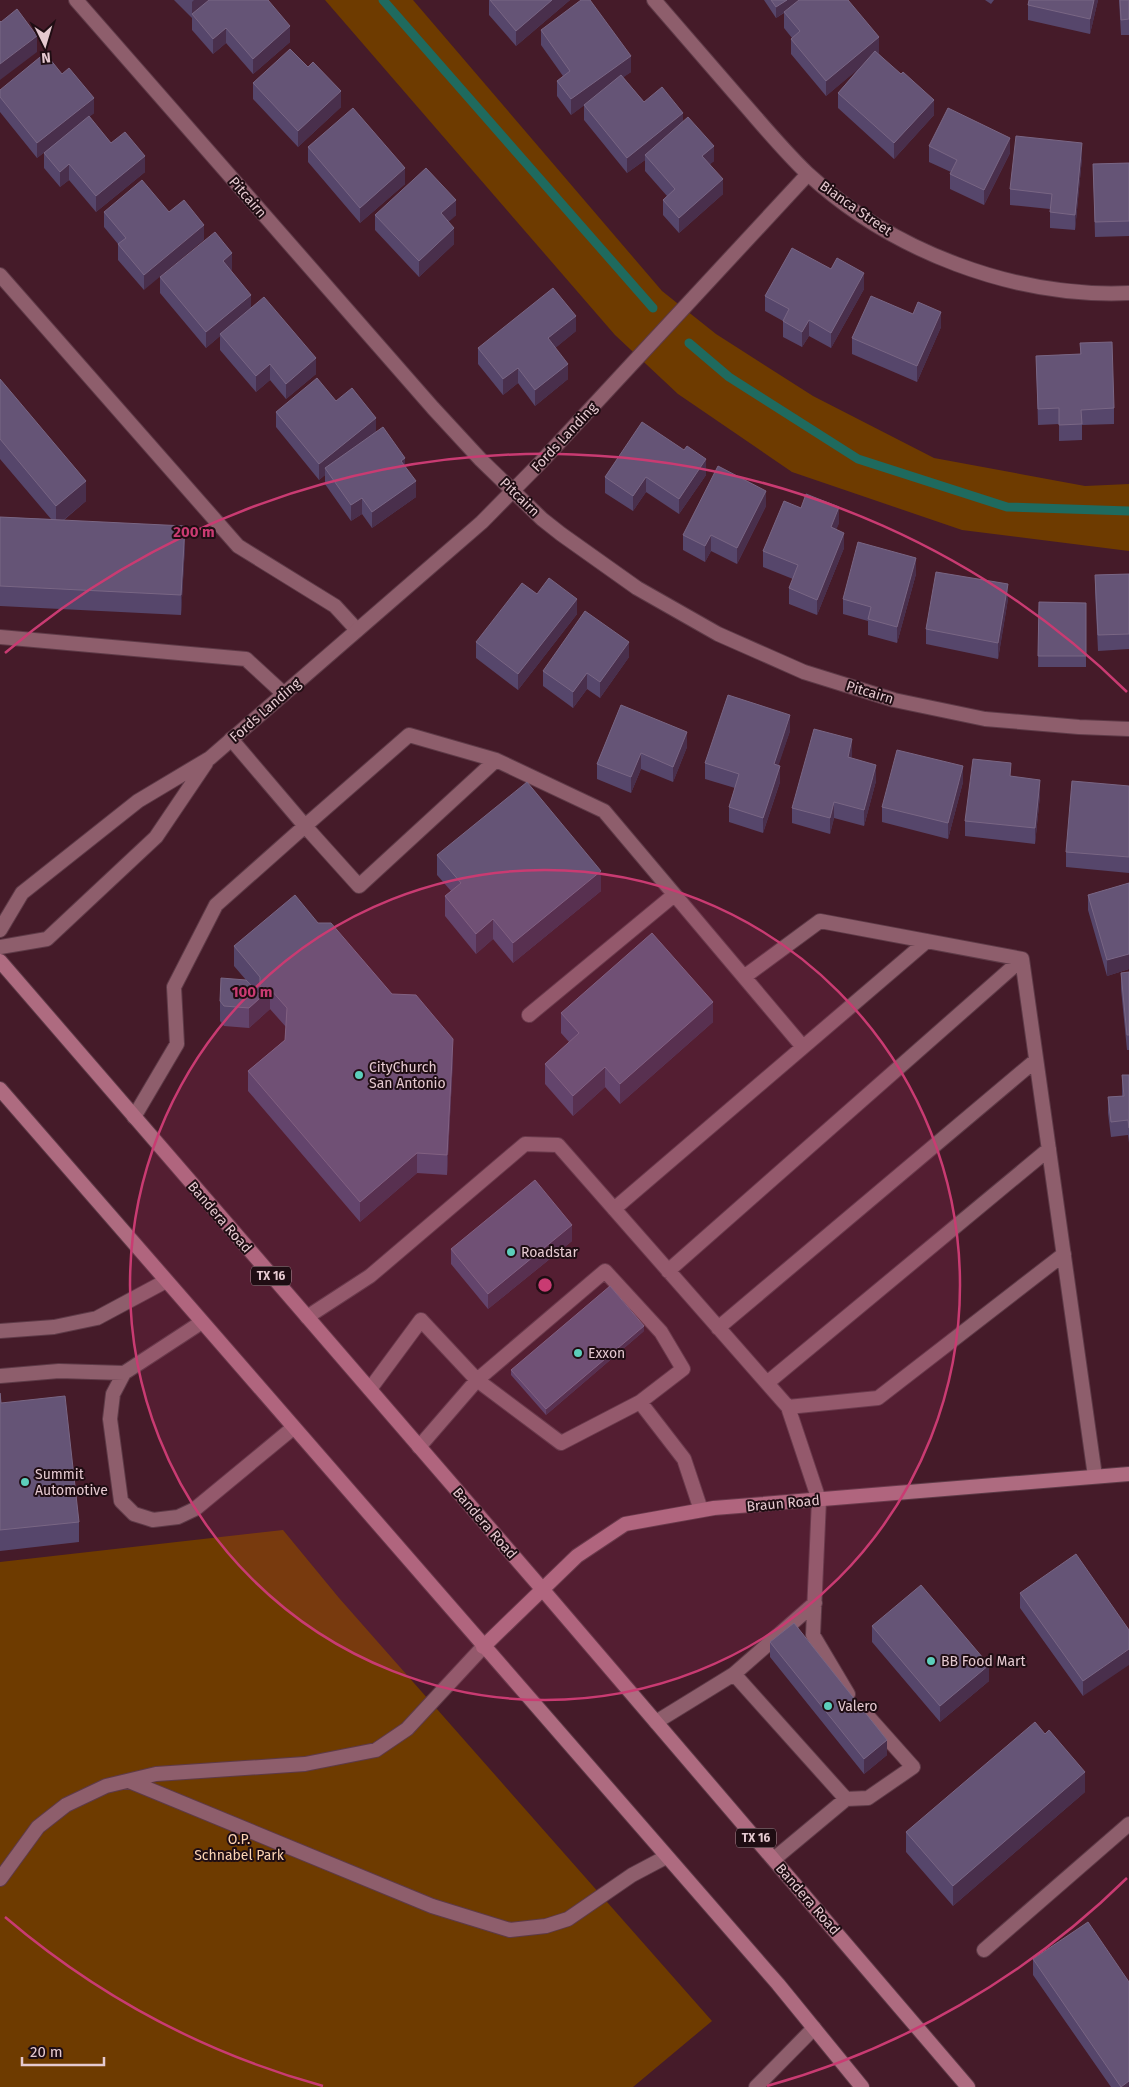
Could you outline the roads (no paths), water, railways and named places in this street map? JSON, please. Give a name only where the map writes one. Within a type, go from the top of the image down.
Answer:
[{"type":"main road","name":"Bandera Road","points":[[0,961],[543,1590],[968,2087]]},
{"type":"main road","points":[[0,1089],[814,2028],[862,2087]]},
{"type":"main road","name":"Braun Road","points":[[483,1647],[577,1556],[626,1524],[702,1510],[1129,1474]]},
{"type":"street","name":"Pitcairn","points":[[76,0],[432,408],[482,460],[554,529],[636,588],[718,634],[804,672],[894,700],[986,719],[1079,727],[1129,728]]},
{"type":"street","name":"Bianca Street","points":[[654,0],[777,142],[808,174],[848,205],[888,231],[930,254],[975,270],[1021,283],[1068,290],[1129,293]]},
{"type":"street","name":"Fords Landing","points":[[0,930],[22,893],[138,801],[210,758],[482,522],[541,462],[808,174]]},
{"type":"street","points":[[0,275],[238,546],[335,606],[357,630]]},
{"type":"street","points":[[0,637],[246,659],[284,694]]},
{"type":"street","points":[[134,1117],[177,1044],[174,987],[216,905],[409,736],[496,760],[604,811],[803,1047]]},
{"type":"street","points":[[231,740],[359,886],[496,760]]},
{"type":"street","name":"Fords Landing","points":[[0,947],[47,940],[156,837],[210,758]]},
{"type":"street","points":[[529,1015],[674,895]]},
{"type":"street","points":[[744,977],[820,921],[1022,959]]},
{"type":"street","points":[[614,1209],[927,941]]},
{"type":"street","points":[[1022,959],[1095,1476]]},
{"type":"street","points":[[668,1271],[1022,959]]},
{"type":"street","points":[[718,1328],[1036,1060]]},
{"type":"street","points":[[307,1316],[370,1276],[525,1144],[558,1145],[788,1407],[819,1500],[814,1635],[845,1690],[913,1767],[868,1798],[846,1798],[774,1859]]},
{"type":"street","points":[[767,1384],[1049,1149]]},
{"type":"street","points":[[788,1407],[878,1398],[1064,1254]]},
{"type":"street","points":[[370,1389],[421,1320],[478,1380],[561,1443],[640,1402],[683,1369],[661,1332],[605,1270],[478,1380],[419,1447]]},
{"type":"street","points":[[0,1331],[54,1327],[97,1318],[166,1281]]},
{"type":"street","points":[[202,1322],[124,1373],[113,1394],[110,1419],[121,1501],[134,1514],[153,1520],[178,1517],[195,1509],[293,1428]]},
{"type":"street","points":[[0,1376],[59,1371],[124,1373]]},
{"type":"street","points":[[640,1402],[684,1459],[702,1510]]},
{"type":"street","points":[[656,1722],[734,1674],[815,1602]]},
{"type":"street","points":[[0,1878],[38,1827],[66,1805],[106,1786],[156,1774],[305,1764],[376,1750],[407,1729],[483,1647]]},
{"type":"street","points":[[734,1674],[846,1798]]},
{"type":"street","points":[[129,1781],[432,1906],[510,1930],[546,1926],[568,1919],[632,1875],[666,1857]]},
{"type":"street","points":[[984,1950],[1129,1824]]},
{"type":"street","points":[[756,2087],[814,2028]]},
{"type":"waterway","points":[[383,0],[653,308]]},
{"type":"waterway","points":[[689,343],[729,377],[858,459],[1007,507],[1129,511]]},
{"type":"place","name":"CityChurch San Antonio","points":[[359,1075]]},
{"type":"place","name":"Roadstar","points":[[511,1252]]},
{"type":"place","name":"Exxon","points":[[578,1353]]},
{"type":"place","name":"Summit Automotive","points":[[25,1482]]},
{"type":"place","name":"BB Food Mart","points":[[931,1661]]},
{"type":"place","name":"Valero","points":[[828,1706]]},
{"type":"park label","name":"O.P. Schnabel Park","points":[[239,1848]]}]
